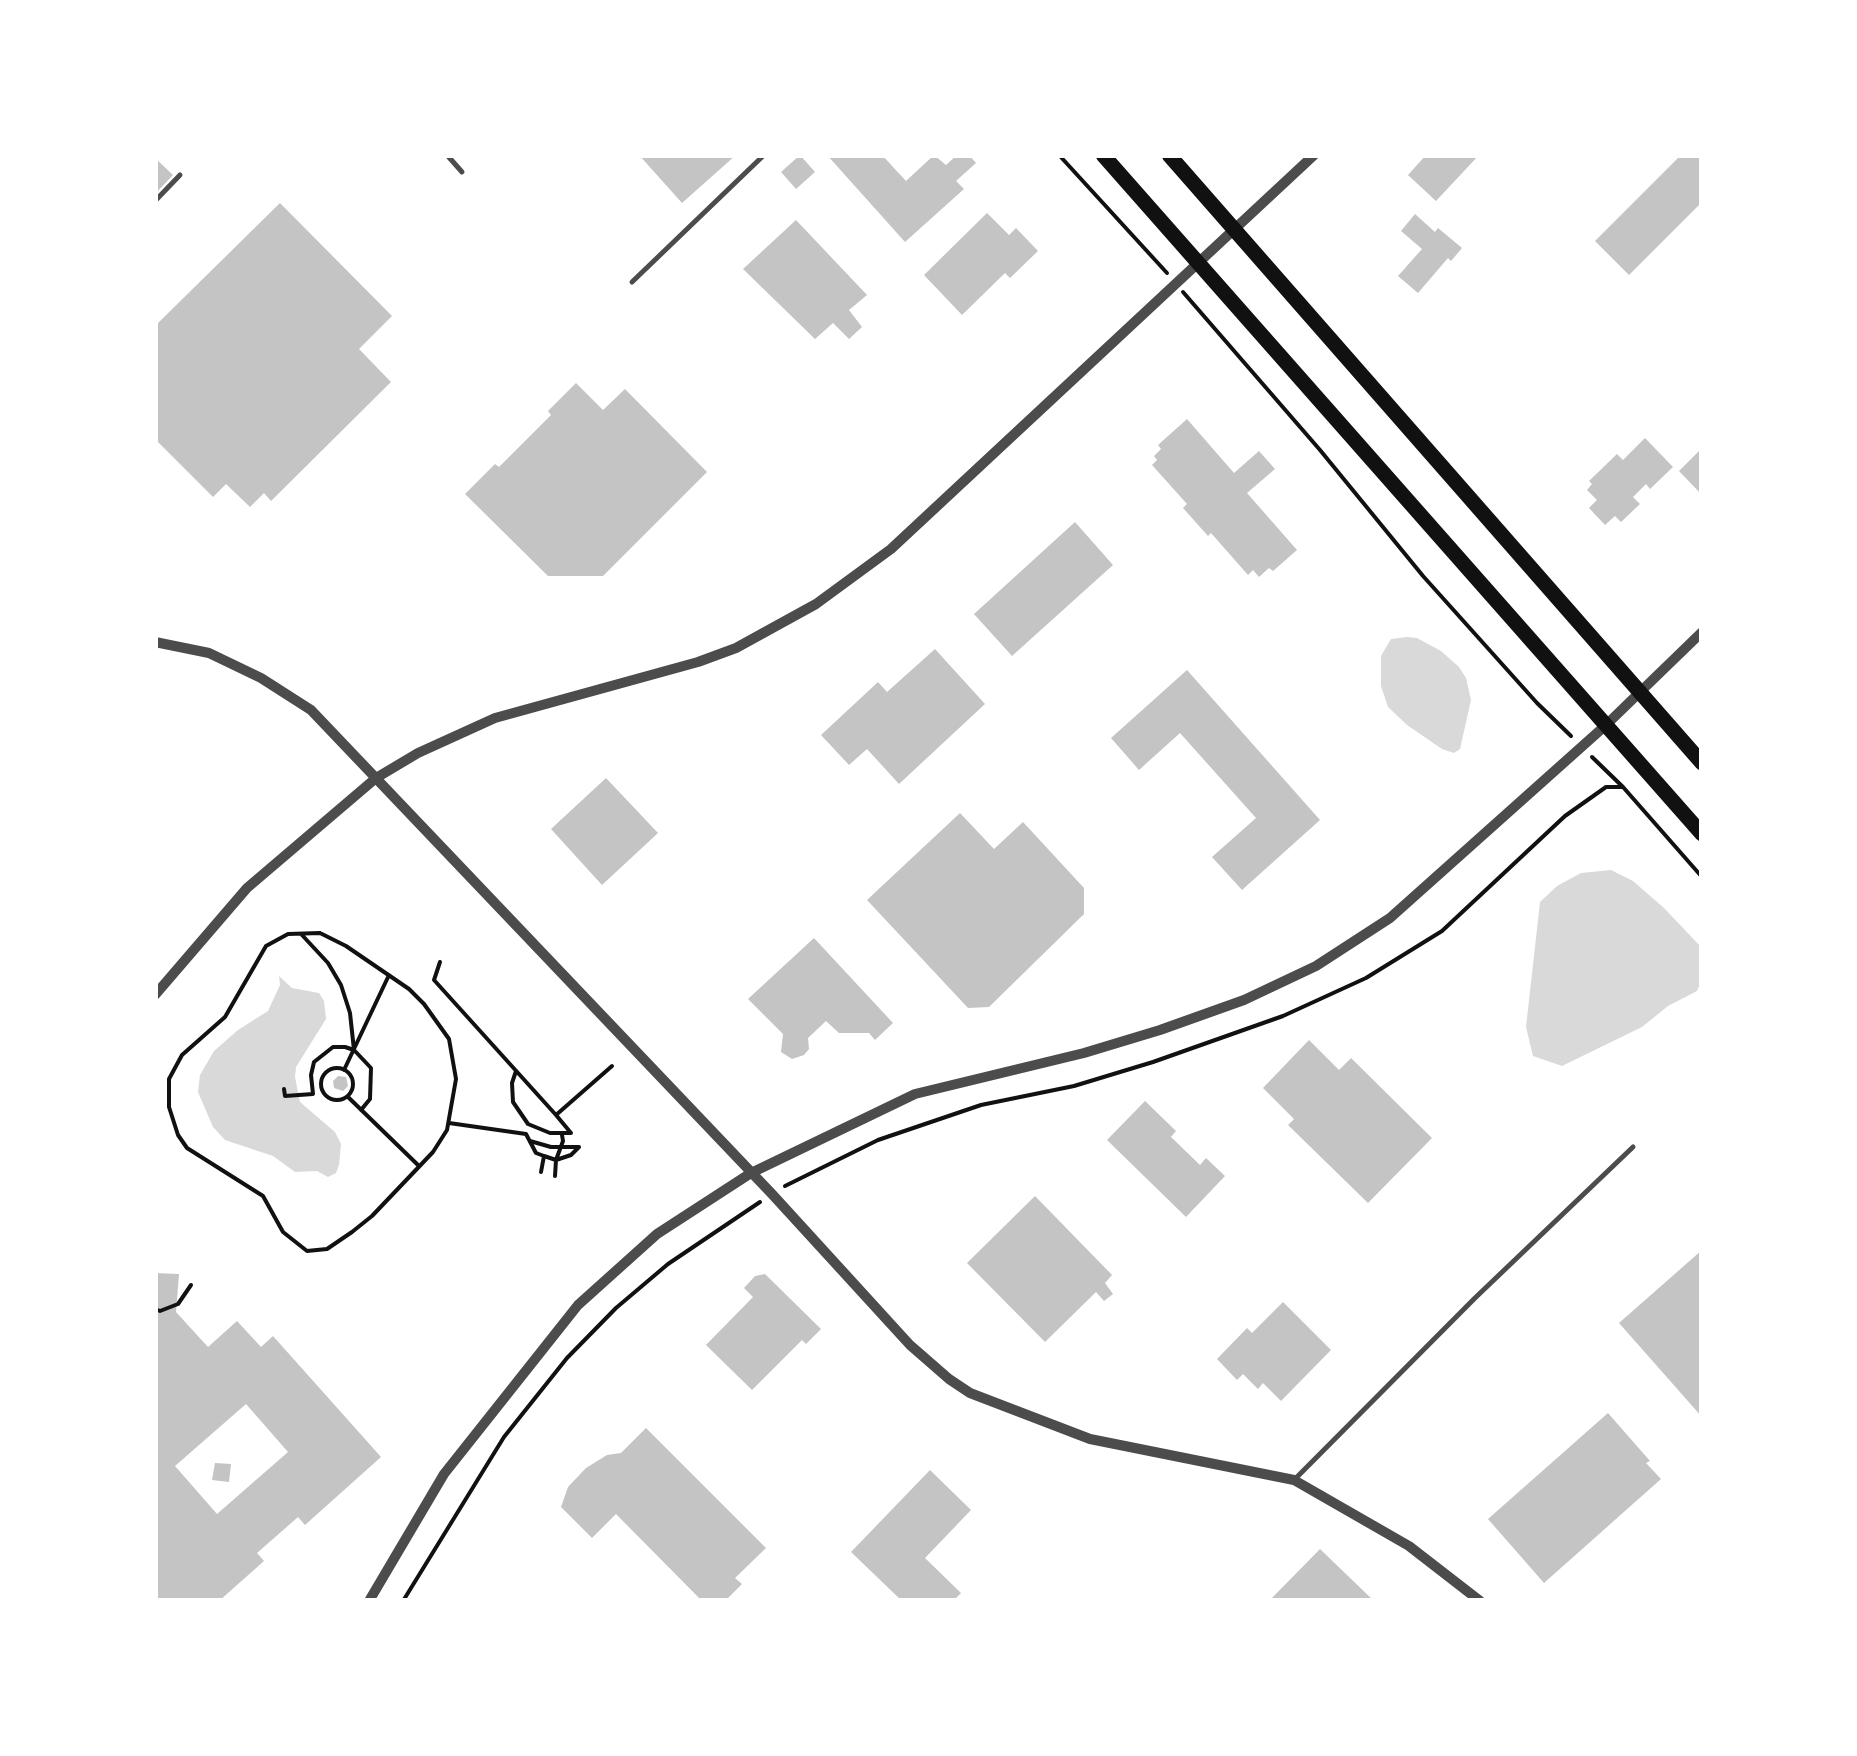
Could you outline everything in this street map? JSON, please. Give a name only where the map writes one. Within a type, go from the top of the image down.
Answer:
[{"type":"main road","points":[[1103,155],[1702,834]]},
{"type":"main road","points":[[1169,155],[1702,762]]},
{"type":"street","points":[[155,995],[247,888],[376,778],[418,753],[495,718],[736,648],[816,604],[891,548],[1314,155]]},
{"type":"street","points":[[368,1601],[444,1474],[578,1306],[657,1234],[752,1173],[915,1094],[1084,1053],[1160,1030],[1244,1000],[1316,966],[1390,918],[1606,725],[1702,632]]},
{"type":"street","points":[[155,642],[209,653],[261,678],[310,710],[752,1173],[910,1345],[970,1393],[1090,1439],[1294,1480],[1409,1546],[1480,1601]]},
{"type":"lane","points":[[447,155],[462,172]]},
{"type":"lane","points":[[632,282],[764,155]]},
{"type":"lane","points":[[155,201],[180,175]]},
{"type":"lane","points":[[1294,1480],[1633,1147]]},
{"type":"path","points":[[1059,155],[1136,240]]},
{"type":"path","points":[[1197,308],[1423,576],[1537,703]]},
{"type":"path","points":[[1624,787],[1702,877]]},
{"type":"path","points":[[320,933],[332,938],[424,1004],[449,1039],[456,1079],[449,1123],[432,1152],[352,1232],[326,1248],[307,1251],[283,1232],[263,1196],[196,1156],[178,1135],[169,1107],[173,1067],[225,1016],[266,946],[288,934],[302,934],[320,933]]},
{"type":"path","points":[[302,934],[328,963],[341,985],[350,1013],[354,1050],[371,1068],[370,1098],[361,1110]]},
{"type":"path","points":[[440,962],[434,980],[572,1133],[539,1131],[520,1114],[512,1083],[516,1071]]},
{"type":"path","points":[[344,1070],[388,976]]},
{"type":"path","points":[[284,1089],[286,1096],[313,1094],[314,1062],[333,1047],[354,1050]]},
{"type":"path","points":[[556,1115],[612,1066]]},
{"type":"path","points":[[334,1069],[344,1070],[354,1082],[348,1096],[333,1100],[322,1089],[325,1074],[334,1069]]},
{"type":"path","points":[[348,1096],[419,1166]]},
{"type":"path","points":[[449,1123],[526,1134],[528,1141],[536,1154],[556,1160],[572,1155],[579,1147],[528,1141]]},
{"type":"path","points":[[555,1176],[562,1135]]},
{"type":"path","points":[[541,1172],[544,1156]]},
{"type":"path","points":[[403,1601],[504,1438],[568,1358],[616,1308],[668,1264],[746,1210]]},
{"type":"path","points":[[155,1309],[160,1311],[178,1304],[191,1285]]},
{"type":"shaded area","points":[[1407,637],[1441,651],[1466,678],[1471,700],[1460,749],[1454,753],[1407,725],[1388,707],[1381,686],[1381,656],[1391,639]]},
{"type":"shaded area","points":[[1611,870],[1633,881],[1702,948],[1702,979],[1697,991],[1668,1006],[1642,1027],[1562,1066],[1533,1056],[1526,1027],[1540,902],[1557,886],[1581,873]]},
{"type":"shaded area","points":[[279,976],[292,988],[319,993],[324,1001],[326,1019],[296,1067],[295,1077],[300,1102],[335,1132],[341,1144],[336,1173],[328,1177],[317,1171],[295,1172],[273,1156],[225,1140],[213,1127],[198,1092],[200,1075],[214,1051],[268,1011],[280,985]]},
{"type":"building","points":[[639,155],[736,155],[682,203]]},
{"type":"building","points":[[800,155],[815,172],[796,189],[781,172]]},
{"type":"building","points":[[827,155],[882,155],[906,181],[934,155],[946,165],[957,155],[969,155],[976,163],[956,181],[964,189],[905,242]]},
{"type":"building","points":[[1426,155],[1479,155],[1436,201],[1408,175]]},
{"type":"building","points":[[1681,155],[1702,155],[1702,202],[1629,275],[1595,241]]},
{"type":"building","points":[[155,158],[173,175],[155,194]]},
{"type":"building","points":[[280,203],[392,316],[359,349],[391,382],[271,501],[264,493],[250,507],[226,484],[213,497],[155,439],[155,326]]},
{"type":"building","points":[[987,213],[1009,235],[1016,228],[1038,251],[1010,278],[1005,273],[962,315],[924,275]]},
{"type":"building","points":[[1415,214],[1462,248],[1451,261],[1448,258],[1418,293],[1398,276],[1422,249],[1401,231]]},
{"type":"building","points":[[796,220],[867,295],[849,310],[862,327],[849,339],[833,323],[815,339],[743,269]]},
{"type":"building","points":[[576,383],[603,410],[625,389],[707,472],[603,576],[548,576],[465,494],[495,464],[499,467],[551,415],[548,411]]},
{"type":"building","points":[[1187,419],[1234,473],[1259,451],[1275,469],[1247,493],[1297,550],[1273,571],[1269,568],[1259,577],[1253,570],[1248,575],[1183,508],[1187,504],[1152,465],[1161,449],[1158,445]]},
{"type":"building","points":[[1645,438],[1673,467],[1650,489],[1646,484],[1633,497],[1640,504],[1621,522],[1615,516],[1605,525],[1589,508],[1597,500],[1587,490],[1592,484],[1589,481],[1617,454],[1623,460]]},
{"type":"building","points":[[1702,448],[1702,495],[1679,471]]},
{"type":"building","points":[[1075,522],[1113,565],[1012,656],[974,614]]},
{"type":"building","points":[[935,649],[985,704],[899,784],[867,749],[849,765],[821,735],[878,682],[887,692]]},
{"type":"building","points":[[1187,670],[1320,820],[1242,890],[1212,857],[1256,818],[1180,733],[1139,770],[1111,738]]},
{"type":"building","points":[[606,778],[658,833],[602,885],[551,829]]},
{"type":"building","points":[[960,813],[994,849],[1023,822],[1084,888],[1084,914],[989,1007],[968,1008],[867,900]]},
{"type":"building","points":[[814,938],[893,1023],[875,1040],[869,1033],[839,1033],[826,1021],[808,1038],[809,1049],[804,1055],[792,1059],[781,1052],[783,1034],[748,999]]},
{"type":"building","points":[[1309,1040],[1339,1070],[1351,1058],[1432,1138],[1368,1203],[1288,1125],[1294,1119],[1263,1088]]},
{"type":"building","points":[[338,1076],[346,1077],[348,1086],[343,1091],[334,1088],[333,1081]]},
{"type":"building","points":[[1145,1101],[1176,1131],[1171,1137],[1200,1165],[1206,1158],[1225,1176],[1186,1217],[1107,1140]]},
{"type":"building","points":[[1035,1196],[1112,1275],[1105,1283],[1113,1294],[1104,1301],[1096,1292],[1045,1342],[967,1263]]},
{"type":"building","points":[[1702,1250],[1702,1417],[1619,1323]]},
{"type":"building","points":[[155,1273],[179,1274],[176,1312],[208,1347],[237,1321],[261,1347],[273,1336],[381,1457],[305,1525],[298,1517],[257,1553],[264,1561],[219,1601],[155,1601]],"holes":[[[246,1404],[288,1452],[217,1514],[175,1466]]]},
{"type":"building","points":[[765,1274],[821,1329],[806,1344],[802,1340],[752,1390],[706,1345],[753,1297],[744,1288],[755,1276]]},
{"type":"building","points":[[1283,1302],[1331,1350],[1281,1401],[1263,1383],[1258,1389],[1243,1374],[1237,1380],[1217,1359],[1247,1328],[1252,1333]]},
{"type":"building","points":[[1608,1413],[1661,1479],[1544,1583],[1488,1519]]},
{"type":"building","points":[[646,1428],[766,1548],[735,1578],[742,1584],[725,1601],[702,1601],[616,1514],[592,1538],[561,1507],[568,1487],[586,1468],[607,1455],[621,1453]]},
{"type":"building","points":[[215,1463],[231,1464],[229,1482],[212,1480]]},
{"type":"building","points":[[930,1470],[971,1510],[925,1558],[961,1593],[953,1601],[902,1601],[851,1552]]},
{"type":"building","points":[[1320,1549],[1374,1601],[1269,1601]]}]
